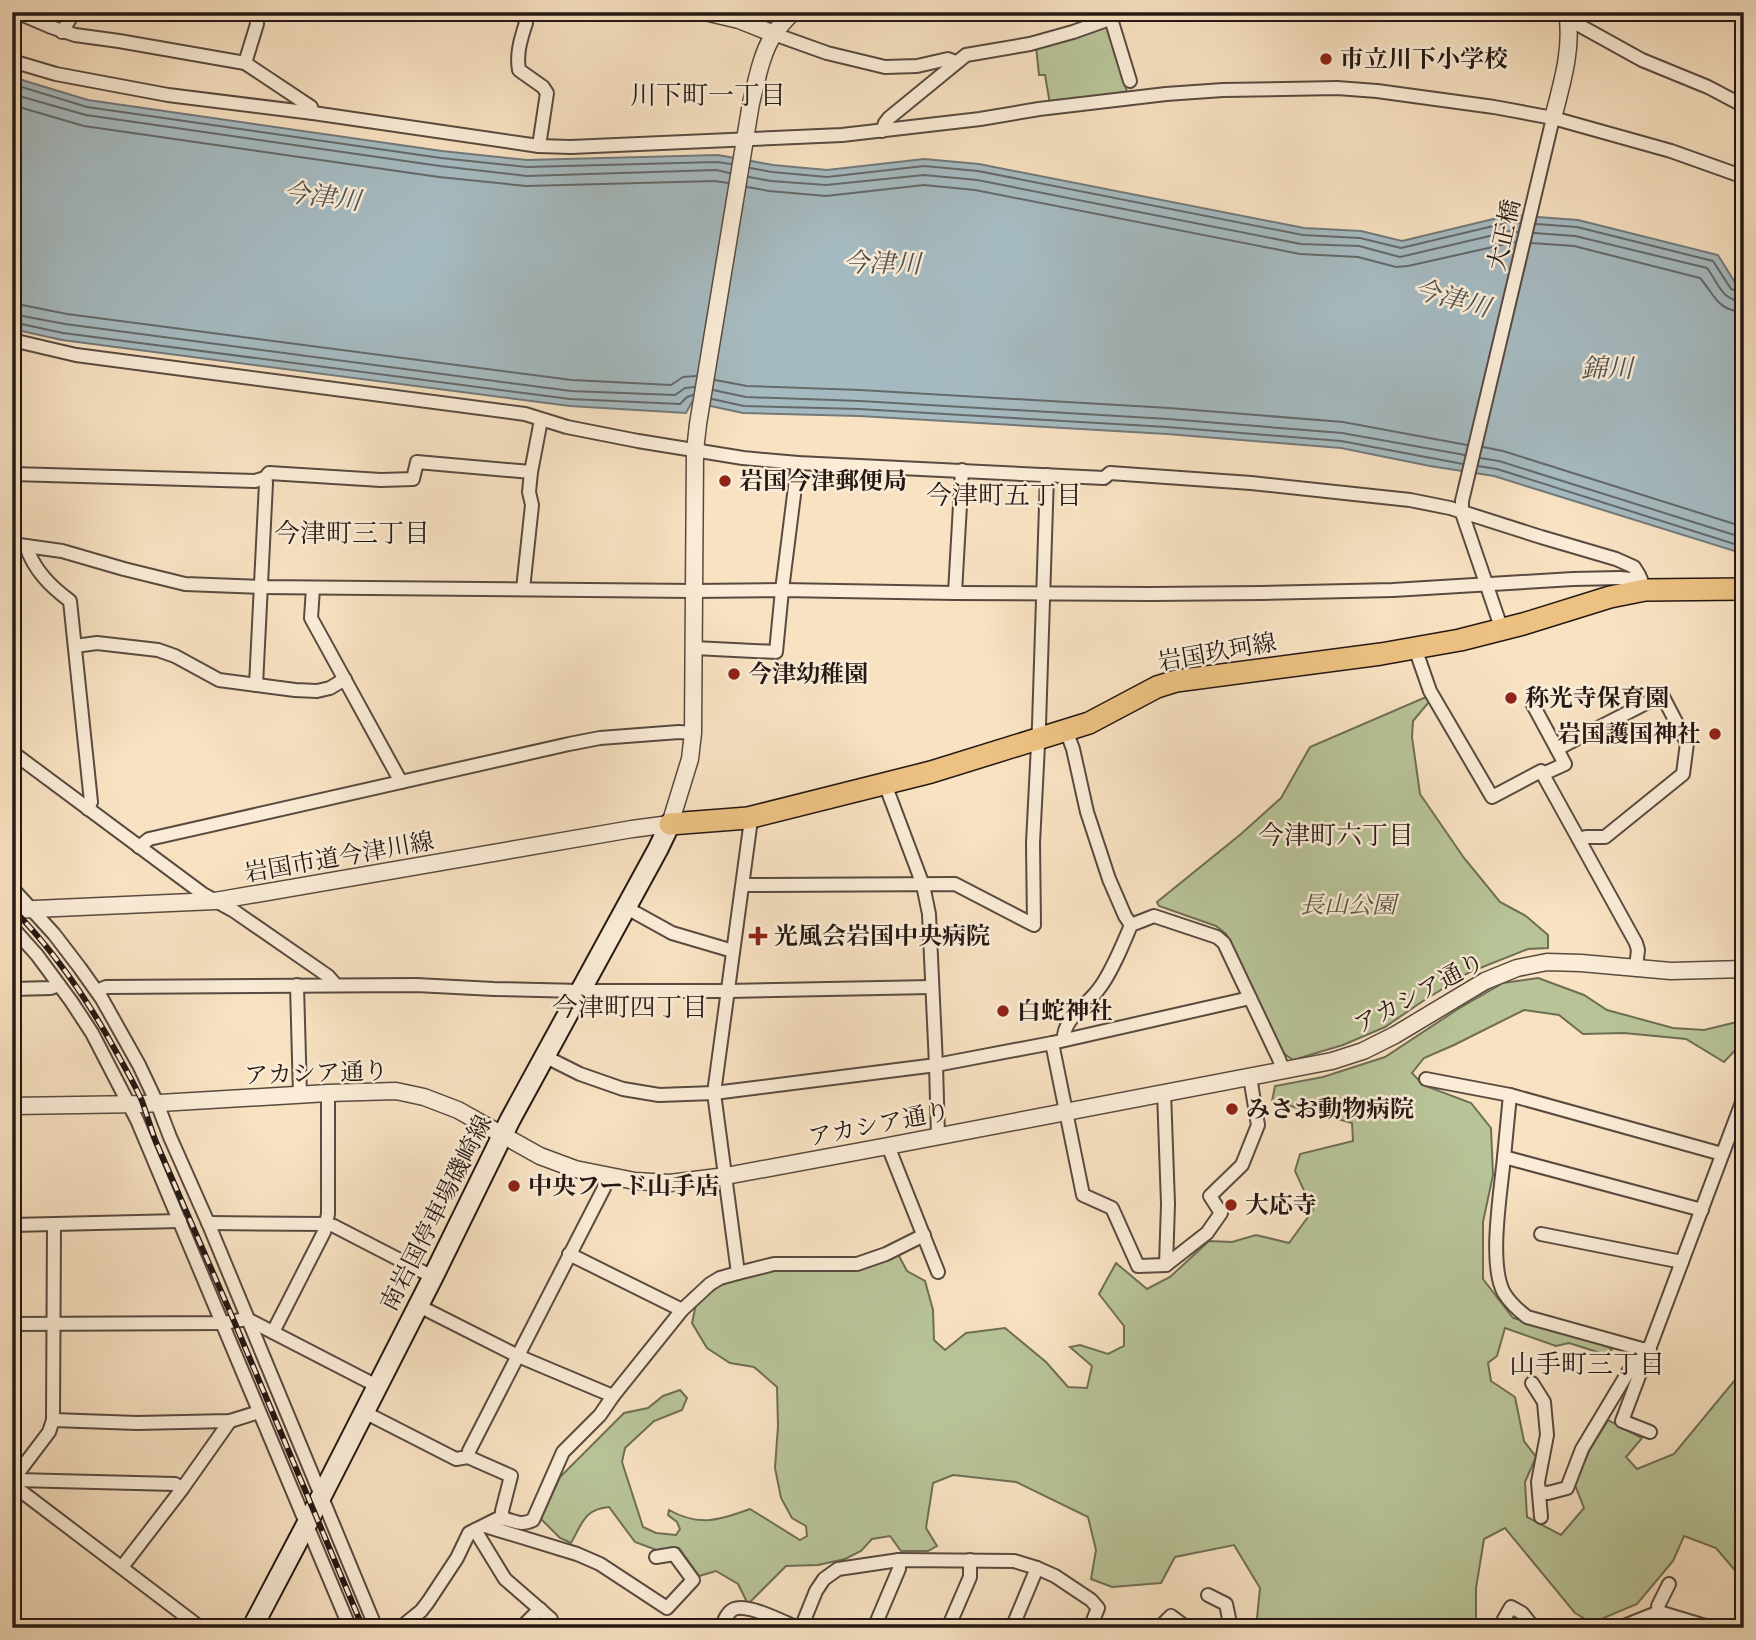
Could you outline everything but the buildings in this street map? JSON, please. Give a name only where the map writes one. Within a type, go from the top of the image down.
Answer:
[{"type":"main road","name":"岩国玖珂線","points":[[670,824],[748,818],[932,772],[1089,723],[1150,691],[1176,681],[1460,640],[1643,585],[1744,589]]},
{"type":"main road","name":"南岩国停車場磯崎線","points":[[252,1628],[433,1277],[502,1135],[670,824]]},
{"type":"street","points":[[16,12],[75,35],[245,62],[311,107],[313,113]]},
{"type":"street","points":[[62,32],[74,12]]},
{"type":"street","points":[[245,62],[257,24],[256,12]]},
{"type":"street","points":[[522,12],[526,23],[519,51],[519,70],[547,93],[539,146]]},
{"type":"street","points":[[705,12],[739,20],[827,53],[885,67],[917,66],[948,59],[956,62]]},
{"type":"street","points":[[670,824],[690,759],[693,733],[695,451],[698,424],[751,103],[761,66],[774,34],[793,12]]},
{"type":"street","points":[[882,131],[889,118],[966,55],[1030,44],[1073,32],[1104,21],[1108,15],[1130,81]]},
{"type":"street","points":[[1568,17],[1612,45],[1709,87],[1744,106]]},
{"type":"street","points":[[1553,122],[1569,44],[1568,17]]},
{"type":"street","points":[[12,61],[56,74],[169,96],[313,113],[539,146],[571,148],[744,144],[882,131],[1166,94],[1337,88],[1494,107],[1671,151],[1744,177]]},
{"type":"street","name":"大正橋","points":[[1462,513],[1462,501],[1553,122]]},
{"type":"street","points":[[12,340],[76,355],[525,414],[567,427],[695,451],[798,463],[1104,478],[1110,473],[1251,483],[1410,500],[1476,515],[1616,559],[1634,567],[1643,585]]},
{"type":"street","points":[[523,589],[532,505],[529,492],[531,472],[541,420]]},
{"type":"street","points":[[12,474],[255,481],[265,478],[269,473],[381,480],[413,479],[417,462],[531,472]]},
{"type":"street","points":[[694,648],[776,652],[798,463]]},
{"type":"street","points":[[955,593],[962,470]]},
{"type":"street","points":[[743,885],[955,884],[1034,925],[1033,843],[1047,475]]},
{"type":"street","points":[[256,685],[265,478]]},
{"type":"street","points":[[1462,513],[1502,629]]},
{"type":"street","points":[[19,545],[62,551],[185,584],[260,587],[1043,594],[1393,590],[1620,578],[1643,585]]},
{"type":"street","points":[[19,545],[42,575],[70,601],[91,802],[88,809]]},
{"type":"street","points":[[313,588],[312,618],[401,782]]},
{"type":"street","points":[[75,646],[97,643],[158,650],[175,656],[219,680],[295,690],[317,691],[330,688],[345,679]]},
{"type":"street","points":[[1415,648],[1430,691],[1492,797],[1541,771],[1544,774],[1636,943],[1636,967]]},
{"type":"street","points":[[1557,749],[1662,695],[1687,743],[1683,774],[1605,837],[1579,839]]},
{"type":"street","points":[[1532,703],[1565,764],[1544,774]]},
{"type":"street","points":[[1066,730],[1073,749],[1087,813],[1105,868],[1131,925]]},
{"type":"street","points":[[139,847],[149,839],[569,744],[600,738],[693,733]]},
{"type":"street","points":[[13,755],[203,894],[234,911],[328,976],[336,985]]},
{"type":"street","points":[[885,784],[923,885],[929,914],[938,1136]]},
{"type":"street","points":[[738,1273],[714,1093],[743,885],[750,827],[748,818]]},
{"type":"street","name":"岩国市道今津川線","points":[[12,910],[215,901],[670,824]]},
{"type":"street","points":[[12,888],[70,954],[97,991],[127,1042],[157,1103],[208,1223],[376,1628]]},
{"type":"street","points":[[625,907],[671,933],[733,951]]},
{"type":"street","points":[[1058,1041],[1067,1024],[1100,988],[1131,925],[1154,916],[1217,936],[1224,943],[1283,1071]]},
{"type":"street","points":[[12,927],[37,955],[92,1033],[129,1104],[350,1628]]},
{"type":"street","name":"アカシア通り","points":[[12,1106],[157,1103],[396,1091],[424,1097],[458,1110],[540,1156],[575,1169],[635,1181],[670,1183],[726,1176],[888,1146],[1332,1060],[1363,1051],[1395,1035],[1485,981],[1517,968],[1547,962],[1700,971],[1744,969]]},
{"type":"street","points":[[12,989],[51,988],[59,985]]},
{"type":"street","points":[[97,991],[106,988],[297,985],[416,985],[580,991],[932,987]]},
{"type":"street","points":[[297,985],[300,1096]]},
{"type":"street","points":[[544,1056],[580,1074],[623,1089],[659,1095],[714,1093],[936,1065],[1250,998]]},
{"type":"street","points":[[1058,1041],[1067,1112],[1083,1195],[1112,1208],[1138,1266],[1166,1265],[1207,1233],[1221,1213],[1210,1196],[1242,1165],[1258,1125],[1250,1077]]},
{"type":"street","points":[[1426,1079],[1510,1095],[1723,1154]]},
{"type":"street","points":[[1164,1092],[1168,1204],[1166,1265]]},
{"type":"street","points":[[273,1332],[326,1224],[328,1093]]},
{"type":"street","points":[[1510,1095],[1497,1229],[1497,1272],[1503,1292],[1514,1307],[1527,1317],[1646,1349]]},
{"type":"street","points":[[1650,1432],[1622,1421],[1646,1349],[1744,1097]]},
{"type":"street","points":[[888,1146],[938,1272]]},
{"type":"street","points":[[1504,1157],[1702,1210]]},
{"type":"street","points":[[468,1457],[604,1188],[605,1176]]},
{"type":"street","points":[[12,1225],[180,1222]]},
{"type":"street","points":[[208,1223],[326,1224],[433,1277]]},
{"type":"street","points":[[14,1486],[18,1472],[49,1432],[53,1420],[54,1225]]},
{"type":"street","points":[[1541,1234],[1682,1262]]},
{"type":"street","points":[[400,1628],[421,1611],[457,1559],[469,1533],[502,1518],[524,1524],[533,1520],[563,1452],[600,1415],[682,1310],[710,1283],[719,1278],[774,1264],[857,1264],[886,1254],[923,1235]]},
{"type":"street","points":[[569,1254],[682,1310]]},
{"type":"street","points":[[417,1305],[518,1356],[613,1396]]},
{"type":"street","points":[[12,1324],[223,1323],[247,1319],[377,1386]]},
{"type":"street","points":[[1539,1492],[1548,1493],[1567,1488],[1582,1449],[1646,1349]]},
{"type":"street","points":[[1532,1383],[1544,1402],[1547,1435],[1538,1482],[1541,1517]]},
{"type":"street","points":[[53,1420],[137,1423],[230,1421],[259,1412]]},
{"type":"street","points":[[364,1412],[456,1460],[468,1457],[511,1476],[502,1518]]},
{"type":"street","points":[[121,1567],[182,1489],[230,1421]]},
{"type":"street","points":[[14,1486],[175,1484],[182,1489]]},
{"type":"street","points":[[14,1486],[201,1628]]},
{"type":"street","points":[[480,1528],[577,1554],[600,1564],[667,1608],[694,1580],[674,1554],[656,1558]]},
{"type":"street","points":[[480,1528],[505,1580],[551,1619]]},
{"type":"street","points":[[874,1628],[899,1569],[899,1560]]},
{"type":"street","points":[[721,1628],[734,1609],[748,1608],[800,1628],[816,1591],[824,1579],[838,1569],[899,1560],[1014,1561],[1037,1568],[1055,1576],[1091,1600],[1098,1608],[1090,1628]]},
{"type":"street","points":[[948,1628],[970,1577],[970,1560]]},
{"type":"street","points":[[1012,1628],[1037,1568]]},
{"type":"street","points":[[1659,1612],[1658,1606],[1669,1584]]},
{"type":"street","points":[[1208,1594],[1226,1604],[1231,1628]]},
{"type":"street","points":[[1499,1628],[1511,1607],[1522,1613],[1534,1628]]},
{"type":"street","points":[[521,1628],[540,1609]]},
{"type":"street","points":[[1619,1628],[1659,1612],[1712,1628]]},
{"type":"street","points":[[1159,1628],[1171,1616],[1187,1628]]},
{"type":"green space","points":[[1107,26],[1127,92],[1050,104],[1045,75],[1039,75],[1036,46]]},
{"type":"green space","name":"長山公園","points":[[1426,697],[1429,702],[1413,721],[1412,737],[1420,794],[1464,858],[1500,902],[1526,916],[1548,935],[1548,948],[1528,949],[1470,972],[1385,1027],[1343,1045],[1293,1060],[1283,1053],[1226,934],[1216,926],[1159,906],[1157,902],[1281,798],[1310,747]]},
{"type":"green space","points":[[1538,978],[1584,995],[1607,1010],[1673,1028],[1704,1030],[1741,1021],[1744,1041],[1724,1062],[1686,1039],[1624,1033],[1583,1034],[1559,1015],[1524,1010],[1424,1058],[1412,1073],[1423,1085],[1471,1103],[1491,1128],[1493,1175],[1483,1222],[1483,1279],[1513,1318],[1592,1340],[1612,1349],[1607,1355],[1569,1343],[1556,1346],[1505,1328],[1497,1356],[1488,1363],[1491,1381],[1515,1397],[1524,1441],[1536,1457],[1525,1482],[1527,1517],[1561,1535],[1584,1508],[1575,1485],[1589,1451],[1608,1420],[1642,1438],[1626,1457],[1637,1469],[1674,1454],[1744,1369],[1744,1581],[1716,1548],[1684,1536],[1673,1561],[1637,1604],[1592,1623],[1575,1613],[1505,1528],[1484,1539],[1476,1588],[1476,1628],[1256,1628],[1260,1588],[1234,1545],[1175,1557],[1161,1583],[1112,1587],[1091,1579],[1096,1550],[1088,1517],[1016,1482],[953,1475],[933,1483],[926,1528],[937,1546],[928,1551],[901,1551],[890,1536],[872,1539],[861,1551],[845,1559],[818,1565],[786,1566],[748,1604],[738,1584],[716,1571],[699,1576],[679,1548],[659,1551],[635,1542],[609,1507],[589,1514],[571,1543],[560,1538],[541,1519],[560,1477],[624,1413],[648,1408],[663,1396],[680,1390],[687,1398],[682,1410],[654,1421],[625,1448],[622,1462],[643,1527],[656,1533],[676,1535],[680,1529],[677,1522],[668,1515],[669,1510],[690,1519],[709,1520],[750,1509],[800,1540],[807,1536],[806,1526],[792,1518],[781,1498],[775,1468],[777,1387],[754,1367],[730,1363],[707,1348],[692,1323],[696,1304],[722,1283],[778,1269],[899,1256],[907,1271],[925,1281],[933,1310],[934,1340],[945,1350],[966,1333],[1005,1328],[1046,1362],[1068,1387],[1087,1388],[1092,1366],[1070,1347],[1080,1345],[1108,1354],[1124,1346],[1124,1326],[1099,1294],[1116,1263],[1147,1289],[1170,1277],[1209,1241],[1232,1242],[1256,1235],[1289,1243],[1313,1210],[1295,1171],[1300,1154],[1353,1141],[1352,1123],[1272,1101],[1275,1086],[1323,1077],[1385,1057],[1503,983]]},
{"type":"water","name":"錦川","points":[[12,77],[88,100],[442,151],[527,160],[718,155],[773,165],[827,170],[924,159],[979,164],[1304,228],[1361,231],[1402,241],[1510,215],[1578,220],[1718,255],[1736,284],[1744,287],[1744,554],[1494,476],[1341,448],[1167,434],[859,416],[743,413],[692,402],[686,413],[570,406],[62,340],[12,329]]},
{"type":"railway","points":[[12,908],[55,957],[80,992],[139,1094],[156,1142],[363,1628]]},
{"type":"place","name":"市立川下小学校","points":[[1326,59]]},
{"type":"place","name":"岩国今津郵便局","points":[[725,481]]},
{"type":"place","name":"今津幼稚園","points":[[734,674]]},
{"type":"place","name":"称光寺保育園","points":[[1511,698]]},
{"type":"place","name":"岩国護国神社","points":[[1715,734]]},
{"type":"place","name":"光風会岩国中央病院","points":[[758,936]]},
{"type":"place","name":"白蛇神社","points":[[1003,1011]]},
{"type":"place","name":"みさお動物病院","points":[[1232,1109]]},
{"type":"place","name":"中央フード山手店","points":[[514,1186]]},
{"type":"place","name":"大応寺","points":[[1231,1205]]},
{"type":"district","name":"川下町一丁目","points":[[708,95]]},
{"type":"district","name":"今津町五丁目","points":[[1004,495]]},
{"type":"district","name":"今津町三丁目","points":[[352,533]]},
{"type":"district","name":"今津町六丁目","points":[[1336,835]]},
{"type":"district","name":"今津町四丁目","points":[[630,1007]]},
{"type":"district","name":"山手町三丁目","points":[[1587,1364]]},
{"type":"water label","name":"今津川","points":[[322,196]]},
{"type":"water label","name":"今津川","points":[[882,263]]},
{"type":"water label","name":"今津川","points":[[1452,298]]}]
